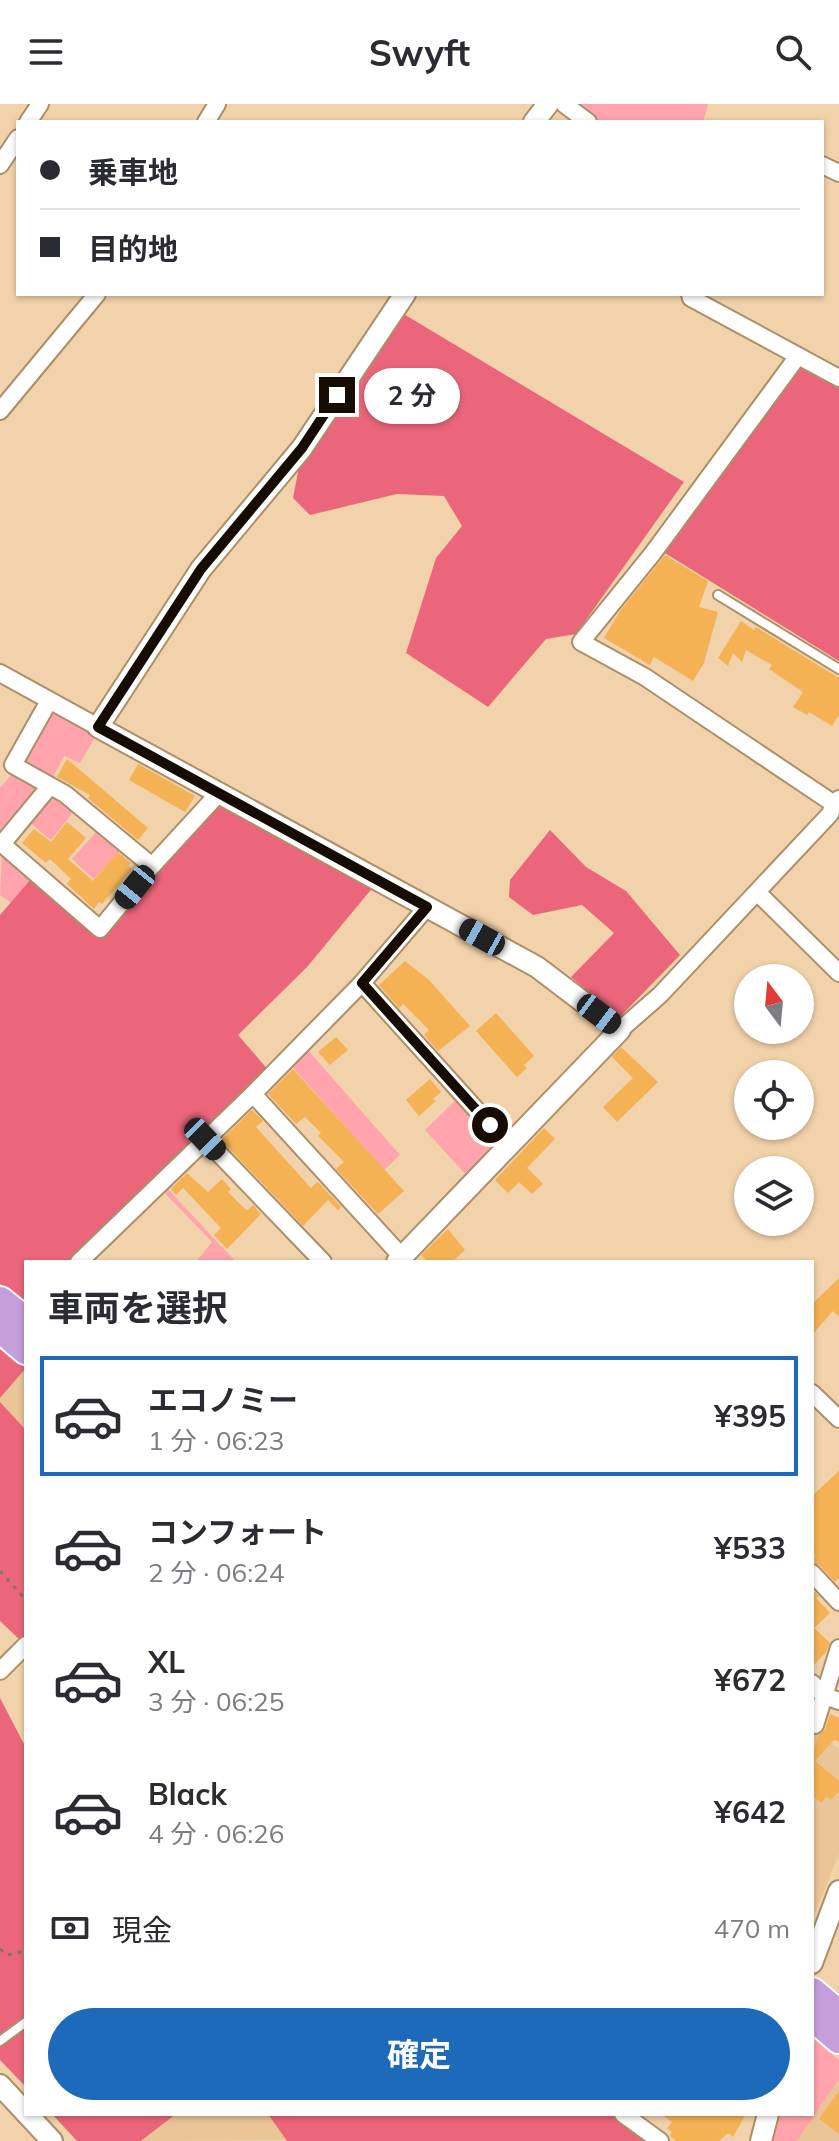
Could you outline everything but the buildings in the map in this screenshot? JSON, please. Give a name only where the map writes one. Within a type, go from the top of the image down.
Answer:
[{"type":"highway","points":[[0,1301],[18,1321],[24,1343]]},
{"type":"highway","points":[[814,1994],[839,2015]]},
{"type":"highway","points":[[814,2018],[839,2039]]},
{"type":"street","points":[[536,120],[548,104]]},
{"type":"street","points":[[564,104],[585,120]]},
{"type":"street","points":[[0,165],[16,141]]},
{"type":"street","points":[[0,411],[95,296]]},
{"type":"street","points":[[98,727],[201,569],[302,448],[404,296]]},
{"type":"street","points":[[690,296],[839,378]]},
{"type":"street","points":[[253,1094],[399,1259],[620,1030],[660,995],[830,814],[837,802],[645,677],[581,642],[653,553],[798,356]]},
{"type":"street","points":[[0,673],[537,967],[620,1030]]},
{"type":"street","points":[[49,701],[13,765],[65,794],[152,866]]},
{"type":"street","points":[[50,786],[2,844],[100,929],[219,793]]},
{"type":"street","points":[[757,892],[839,973]]},
{"type":"street","points":[[81,1260],[253,1094],[362,983],[427,907]]},
{"type":"street","points":[[362,983],[509,1146]]},
{"type":"street","points":[[205,1139],[321,1260]]},
{"type":"street","points":[[814,1395],[839,1419]]},
{"type":"street","points":[[814,1575],[839,1602]]},
{"type":"street","points":[[0,1671],[24,1647]]},
{"type":"street","points":[[815,1725],[832,1698],[839,1648]]},
{"type":"street","points":[[814,1684],[832,1698]]},
{"type":"street","points":[[814,1958],[839,1891]]},
{"type":"street","points":[[0,2085],[24,2110]]},
{"type":"street","points":[[30,2116],[52,2141]]},
{"type":"street","points":[[626,2116],[660,2141]]},
{"type":"street","points":[[761,2141],[767,2116]]},
{"type":"lane","points":[[718,595],[839,669]]},
{"type":"lane","points":[[0,2041],[24,2023]]},
{"type":"path","points":[[0,1571],[24,1598]]},
{"type":"path","points":[[0,1949],[7,1955],[24,1951]]},
{"type":"shaded area","points":[[571,104],[708,104],[704,120],[592,120]]},
{"type":"shaded area","points":[[397,310],[684,482],[576,634],[546,639],[488,707],[406,653],[436,558],[462,526],[444,496],[397,494],[310,515],[293,498],[301,456]]},
{"type":"shaded area","points":[[797,366],[832,385],[839,375],[839,661],[660,550]]},
{"type":"shaded area","points":[[56,714],[96,736],[80,763],[64,756],[52,779],[26,766],[24,759],[48,715]]},
{"type":"shaded area","points":[[14,772],[35,784],[37,791],[0,836],[0,788]]},
{"type":"shaded area","points":[[56,795],[75,810],[51,840],[29,822],[49,797]]},
{"type":"shaded area","points":[[225,807],[374,886],[307,967],[238,1035],[270,1072],[77,1260],[24,1260],[24,1304],[0,1284],[0,915],[31,879],[100,937],[214,808]]},
{"type":"shaded area","points":[[98,830],[121,849],[94,879],[72,859]]},
{"type":"shaded area","points":[[550,830],[586,867],[626,891],[680,955],[619,1018],[571,977],[614,933],[582,905],[533,915],[509,897],[510,880]]},
{"type":"shaded area","points":[[2,855],[31,879],[11,903],[0,895]]},
{"type":"shaded area","points":[[306,1048],[400,1155],[384,1170],[289,1063]]},
{"type":"shaded area","points":[[459,1097],[499,1144],[468,1177],[425,1130]]},
{"type":"shaded area","points":[[163,1184],[234,1260],[198,1260],[212,1242],[161,1189]]},
{"type":"shaded area","points":[[0,1347],[24,1366],[24,1370],[0,1398]]},
{"type":"shaded area","points":[[24,1370],[24,1428],[0,1402],[0,1398]]},
{"type":"shaded area","points":[[0,1402],[24,1428],[24,1638],[21,1641],[0,1621]]},
{"type":"shaded area","points":[[0,1698],[24,1744],[24,2085],[0,2060]]},
{"type":"shaded area","points":[[814,1728],[839,1749],[839,1854],[814,1916]]},
{"type":"shaded area","points":[[814,2040],[839,2060],[839,2079],[814,2116]]},
{"type":"shaded area","points":[[839,2079],[839,2141],[797,2141]]},
{"type":"shaded area","points":[[54,2116],[173,2116],[141,2141],[77,2141]]},
{"type":"shaded area","points":[[173,2116],[270,2116],[288,2140],[142,2141]]},
{"type":"shaded area","points":[[269,2116],[619,2116],[652,2141],[287,2141]]},
{"type":"shaded area","points":[[777,2116],[814,2116],[797,2141],[770,2141]]},
{"type":"route","points":[[337,395],[302,448],[201,569],[98,727],[427,907],[362,983],[490,1125]]}]
